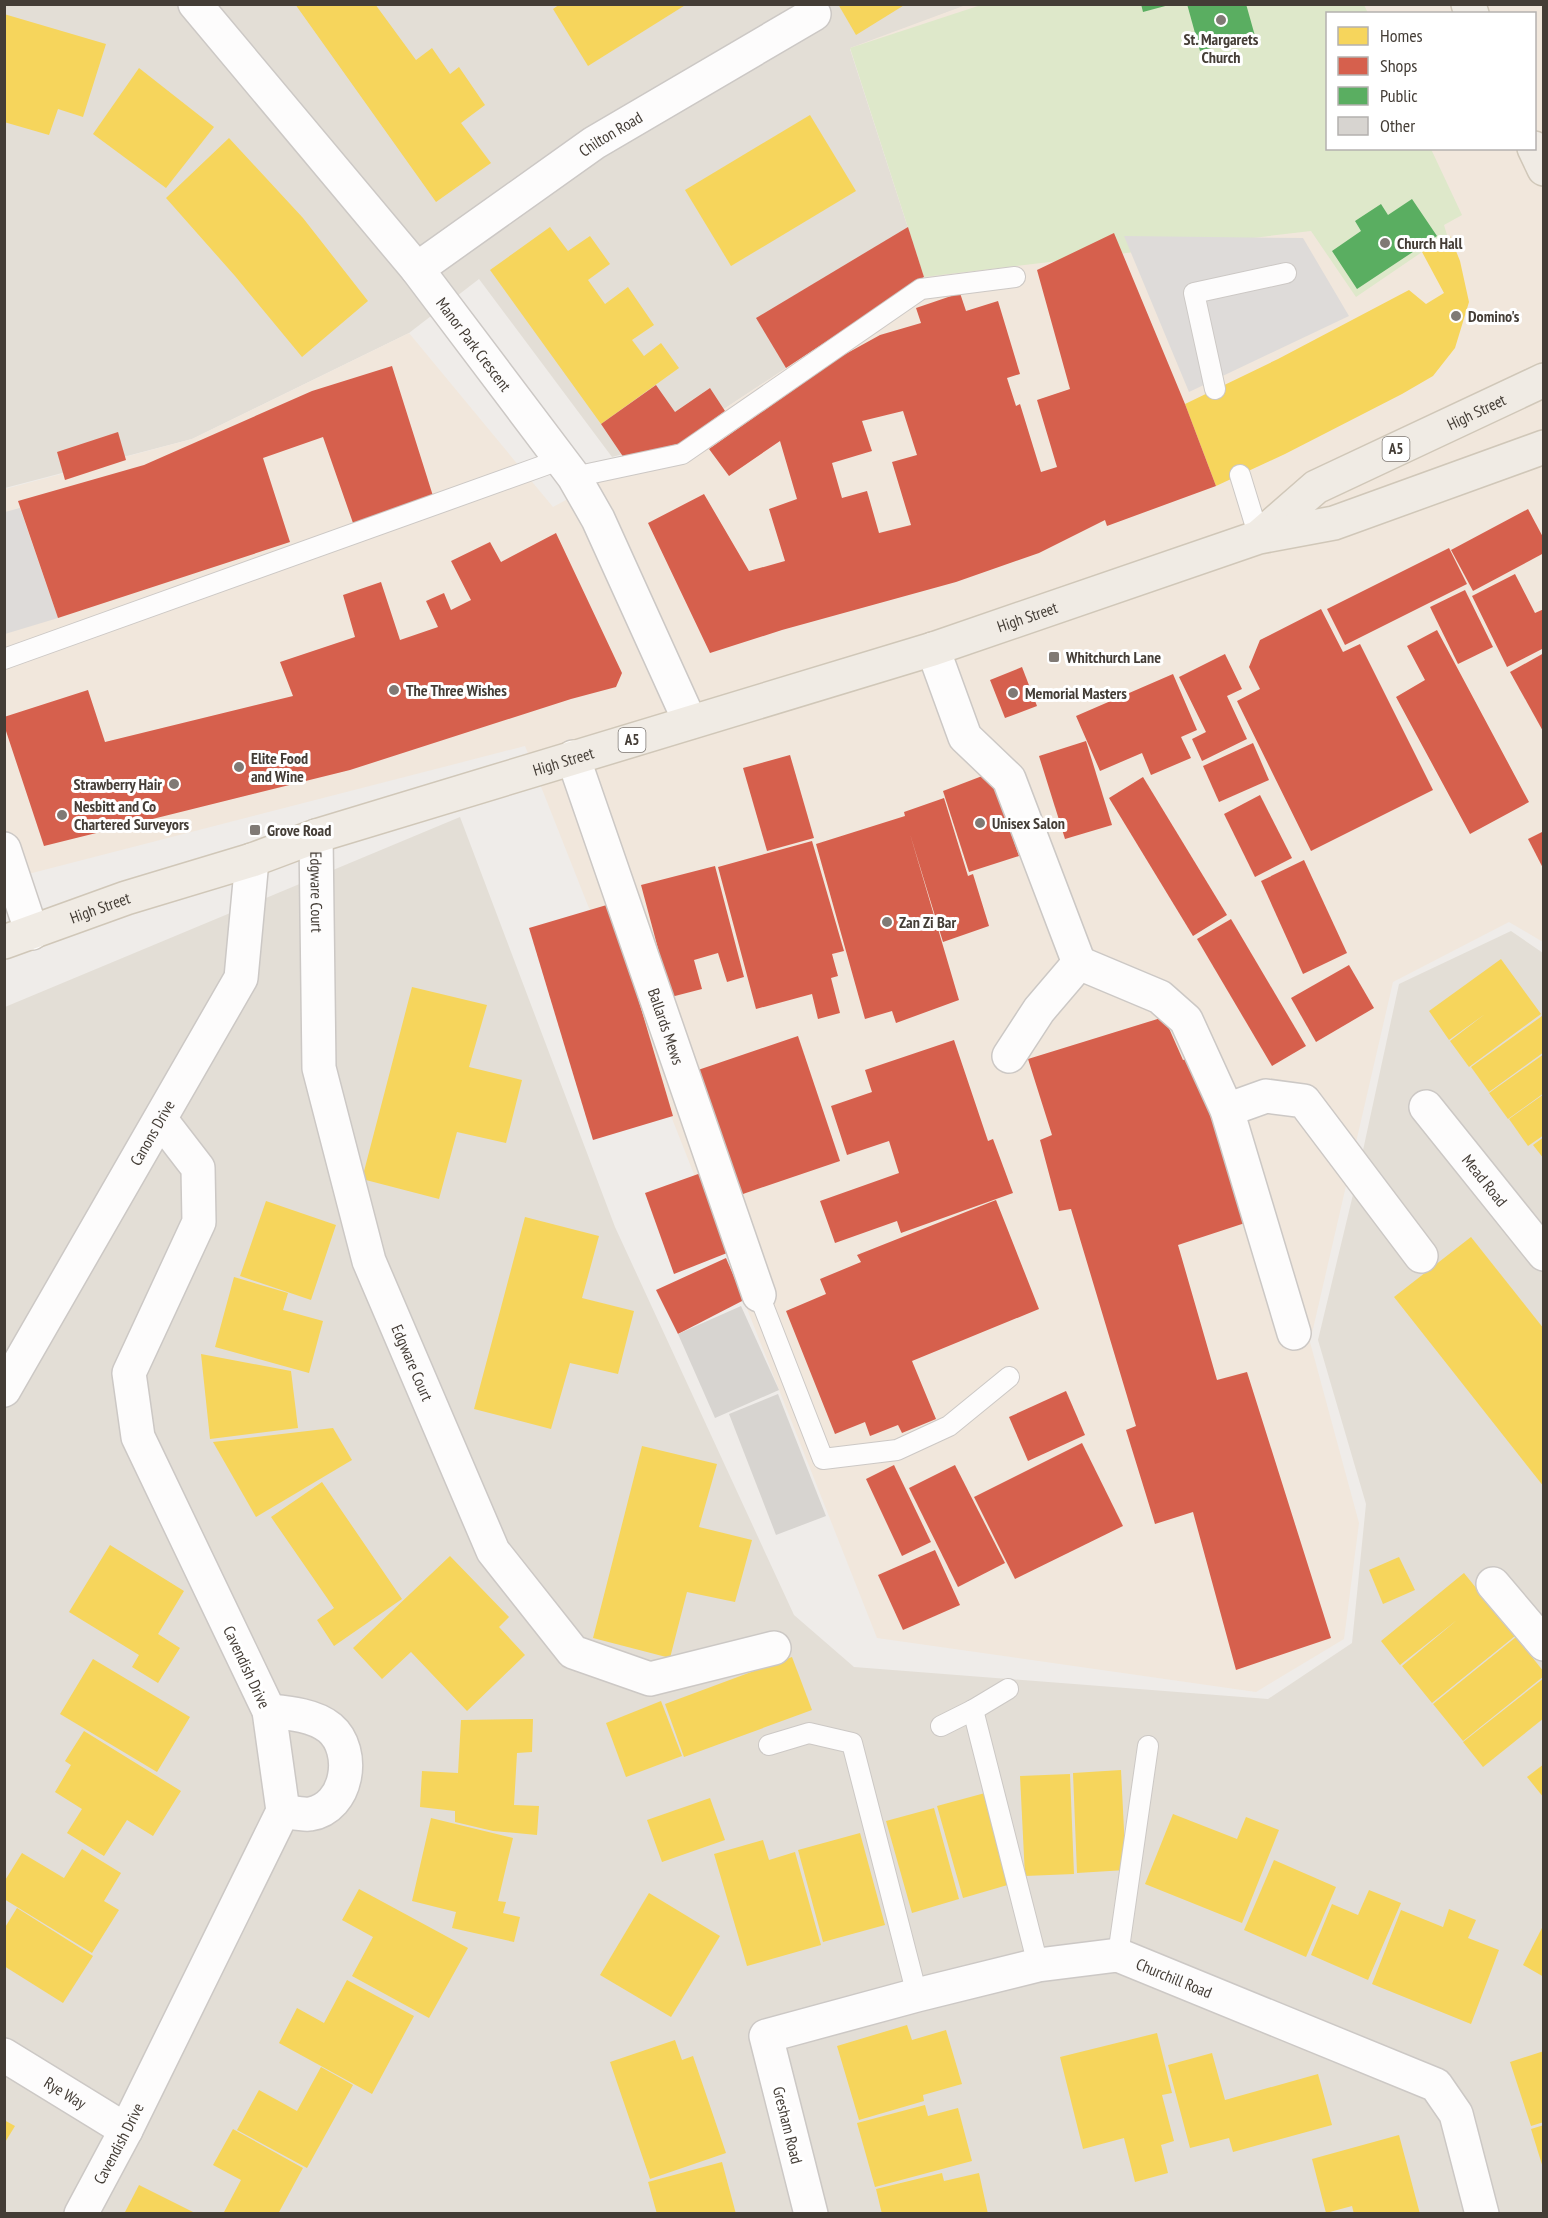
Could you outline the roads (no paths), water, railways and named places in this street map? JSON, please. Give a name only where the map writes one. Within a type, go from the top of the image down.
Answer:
[{"type":"main road","points":[[1535,150],[1544,169]]},
{"type":"main road","name":"High Street","points":[[1259,537],[1316,487],[1544,380]]},
{"type":"main road","name":"High Street","points":[[18,937],[126,898],[252,860],[316,836],[933,648],[1259,537],[1334,522],[1544,447]]},
{"type":"street","name":"Manor Park Crescent","points":[[195,4],[417,269],[568,468],[598,519],[690,722]]},
{"type":"street","name":"Chilton Road","points":[[417,269],[594,143],[814,14]]},
{"type":"street","points":[[933,648],[965,737],[1009,779],[1079,963],[1160,997],[1186,1020],[1227,1110],[1294,1333]]},
{"type":"street","name":"Ballards Mews","points":[[573,757],[759,1295]]},
{"type":"street","name":"Edgware Court","points":[[316,836],[319,1068],[369,1261],[493,1551],[573,1652],[650,1679],[774,1648]]},
{"type":"street","points":[[4,849],[18,937]]},
{"type":"street","name":"Canons Drive","points":[[4,1390],[241,978],[252,860]]},
{"type":"street","points":[[1009,1056],[1039,1010],[1079,963]]},
{"type":"street","points":[[1227,1110],[1266,1096],[1304,1101],[1421,1256]]},
{"type":"street","name":"Mead Road","points":[[1426,1107],[1544,1254]]},
{"type":"street","name":"Cavendish Drive","points":[[81,2214],[126,2130],[283,1811],[268,1711],[138,1437],[129,1373],[199,1222],[198,1168],[161,1120]]},
{"type":"street","points":[[1493,1584],[1544,1644]]},
{"type":"street","points":[[268,1711],[294,1714],[317,1721],[331,1729],[343,1747],[345,1770],[341,1790],[329,1805],[311,1814],[283,1811]]},
{"type":"street","name":"Churchill Road","points":[[766,2036],[1038,1965],[1118,1955],[1436,2085],[1456,2114],[1482,2214]]},
{"type":"street","name":"Gresham Road","points":[[766,2036],[811,2214]]},
{"type":"street","name":"Rye Way","points":[[4,2055],[126,2130]]},
{"type":"lane","points":[[1215,389],[1194,293],[1286,273]]},
{"type":"lane","points":[[4,659],[568,468],[682,454],[921,289],[1015,277]]},
{"type":"lane","points":[[1240,475],[1259,537]]},
{"type":"lane","points":[[759,1295],[823,1459],[897,1450],[949,1426],[1010,1377]]},
{"type":"lane","points":[[941,1726],[1008,1689]]},
{"type":"lane","points":[[973,1710],[1038,1965]]},
{"type":"lane","points":[[770,1745],[809,1733],[852,1743],[916,1995]]},
{"type":"lane","points":[[1118,1955],[1148,1746]]},
{"type":"place","name":"St. Margarets Church","points":[[1221,20]]},
{"type":"place","name":"Church Hall","points":[[1385,243]]},
{"type":"place","name":"Domino's","points":[[1456,316]]},
{"type":"place","name":"Whitchurch Lane","points":[[1054,657]]},
{"type":"place","name":"The Three Wishes","points":[[394,690]]},
{"type":"place","name":"Memorial Masters","points":[[1013,693]]},
{"type":"place","name":"Elite Food and Wine","points":[[239,767]]},
{"type":"place","name":"Strawberry Hair","points":[[174,784]]},
{"type":"place","name":"Nesbitt and Co Chartered Surveyors","points":[[62,815]]},
{"type":"place","name":"Unisex Salon","points":[[980,823]]},
{"type":"place","name":"Grove Road","points":[[255,830]]},
{"type":"place","name":"Zan Zi Bar","points":[[887,922]]}]
